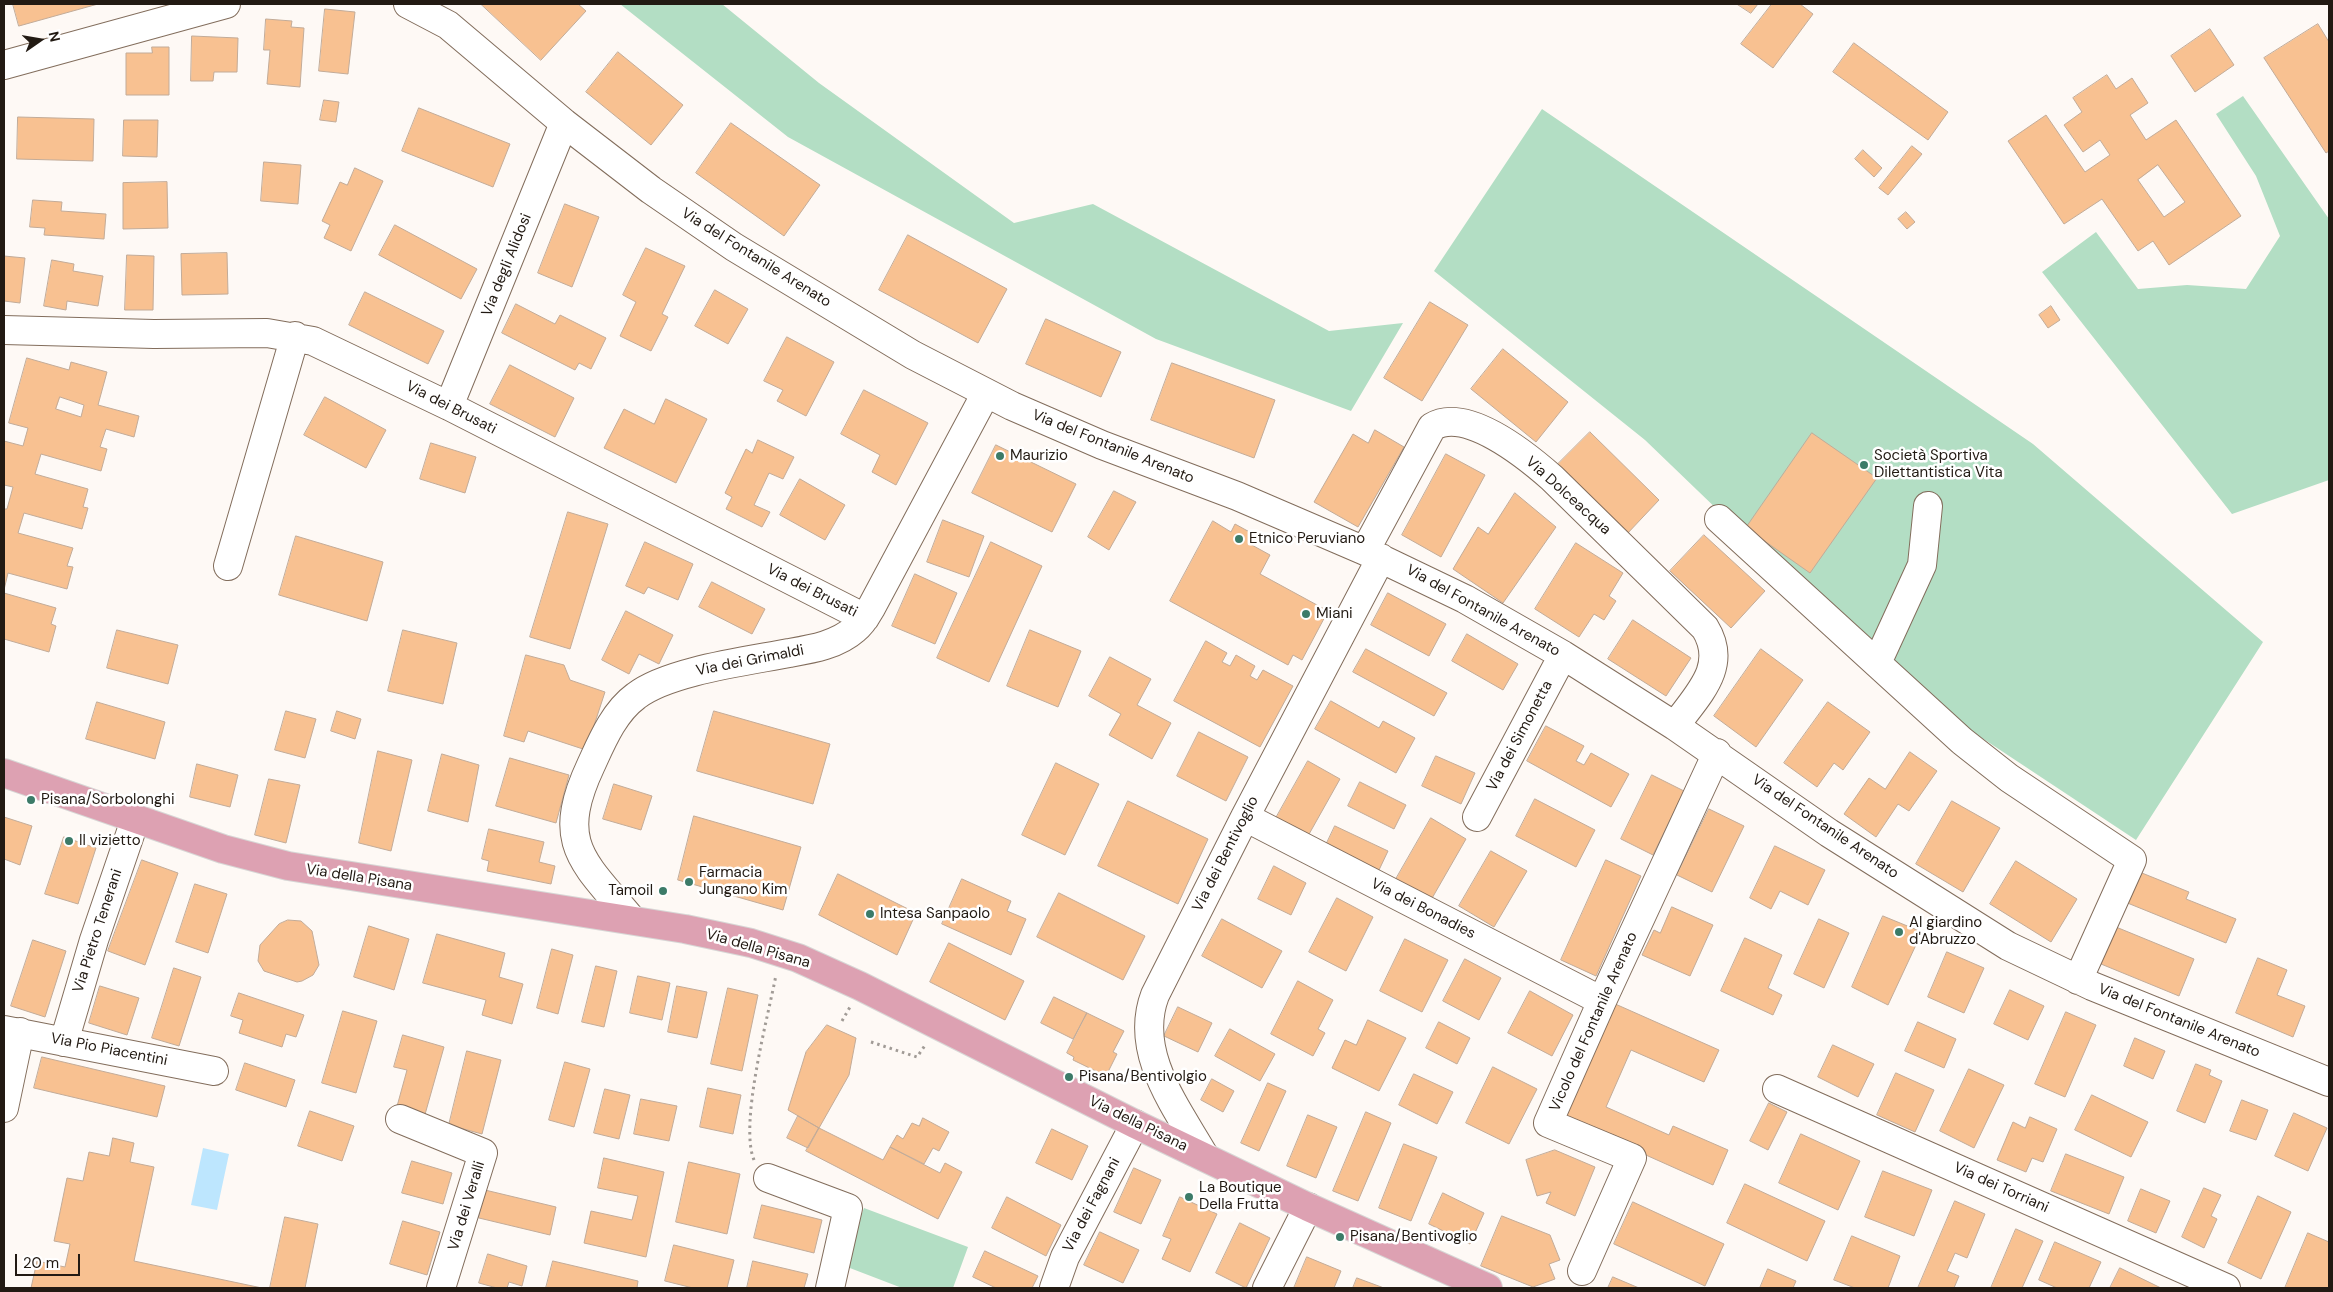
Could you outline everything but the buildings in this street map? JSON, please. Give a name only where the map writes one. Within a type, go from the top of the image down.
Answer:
[{"type":"main road","name":"Via della Pisana","points":[[4,773],[134,820],[222,849],[304,869],[632,920],[726,938],[780,952],[830,971],[1135,1124],[1482,1287]]},
{"type":"street","points":[[4,65],[226,4]]},
{"type":"street","name":"Via del Fontanile Arenato","points":[[408,4],[448,25],[564,123],[651,190],[734,247],[913,355],[986,393],[1102,445],[1237,496],[1373,554],[1466,599],[1563,655],[1675,726],[1717,753],[1829,833],[2008,946],[2078,980],[2329,1082]]},
{"type":"street","name":"Via degli Alidosi","points":[[449,406],[564,123]]},
{"type":"street","name":"Via dei Brusati","points":[[4,330],[154,334],[267,333],[295,336],[332,348],[865,618]]},
{"type":"street","points":[[228,566],[295,336]]},
{"type":"street","name":"Via dei Grimaldi","points":[[632,920],[583,860],[573,831],[576,804],[587,772],[602,740],[620,712],[641,692],[665,682],[707,669],[816,648],[848,635],[865,618],[986,393]]},
{"type":"street","name":"Via Dolceacqua","points":[[1373,554],[1432,427],[1444,421],[1458,421],[1484,431],[1533,461],[1705,628],[1713,645],[1715,656],[1712,671],[1675,726]]},
{"type":"street","points":[[1877,663],[1922,565],[1928,506]]},
{"type":"street","points":[[1719,519],[1877,663],[1922,707],[1970,747],[2009,778],[2132,860],[2078,980]]},
{"type":"street","name":"Via dei Bentivoglio","points":[[1204,1157],[1158,1072],[1149,1042],[1148,1017],[1155,995],[1373,554]]},
{"type":"street","name":"Via dei Simonetta","points":[[1477,817],[1563,655]]},
{"type":"street","name":"Vicolo del Fontanile Arenato","points":[[1582,1270],[1632,1158],[1548,1123],[1602,1001],[1717,753]]},
{"type":"street","name":"Via dei Bonadies","points":[[1244,817],[1602,1001]]},
{"type":"street","name":"Via Pietro Tenerani","points":[[64,1042],[94,940],[134,820]]},
{"type":"street","points":[[4,1108],[12,1031]]},
{"type":"street","name":"Via Pio Piacentini","points":[[12,1031],[214,1071]]},
{"type":"street","name":"Via dei Torriani","points":[[1777,1088],[2226,1288]]},
{"type":"street","name":"Via dei Veralli","points":[[400,1119],[483,1152],[442,1288]]},
{"type":"street","name":"Via dei Fagnani","points":[[1054,1288],[1065,1257],[1135,1124]]},
{"type":"street","points":[[768,1178],[848,1208],[830,1288]]},
{"type":"street","points":[[1267,1288],[1308,1206]]},
{"type":"path","points":[[768,1178],[759,1171],[749,1142],[752,1100],[780,952]]},
{"type":"path","points":[[871,1042],[917,1057],[938,1024]]},
{"type":"green space","points":[[620,4],[722,4],[819,83],[1014,223],[1093,204],[1329,331],[1403,323],[1351,411],[1156,339],[788,137]]},
{"type":"green space","points":[[2243,96],[2329,219],[2329,480],[2232,514],[2042,272],[2096,232],[2138,289],[2187,285],[2246,289],[2280,236],[2256,176],[2216,114]]},
{"type":"green space","name":"Società Sportiva Dilettantistica Vita","points":[[1542,109],[2033,444],[2263,642],[2136,840],[1908,689],[1854,641],[1645,440],[1434,271]]},
{"type":"green space","points":[[864,1208],[968,1247],[953,1288],[902,1288],[842,1265]]},
{"type":"water","points":[[203,1148],[229,1154],[217,1210],[191,1205]]},
{"type":"place","name":"Maurizio","points":[[1000,456]]},
{"type":"place","name":"Società Sportiva Dilettantistica Vita","points":[[1864,465]]},
{"type":"place","name":"Etnico Peruviano","points":[[1239,539]]},
{"type":"place","name":"Miani","points":[[1306,614]]},
{"type":"place","name":"Pisana/Sorbolonghi","points":[[31,800]]},
{"type":"place","name":"Il vizietto","points":[[69,841]]},
{"type":"place","name":"Farmacia Jungano Kim","points":[[689,882]]},
{"type":"place","name":"Tamoil","points":[[663,891]]},
{"type":"place","name":"Intesa Sanpaolo","points":[[870,914]]},
{"type":"place","name":"Al giardino d'Abruzzo","points":[[1899,932]]},
{"type":"place","name":"Pisana/Bentivolgio","points":[[1069,1077]]},
{"type":"place","name":"La Boutique Della Frutta","points":[[1189,1197]]},
{"type":"place","name":"Pisana/Bentivoglio","points":[[1340,1237]]}]
